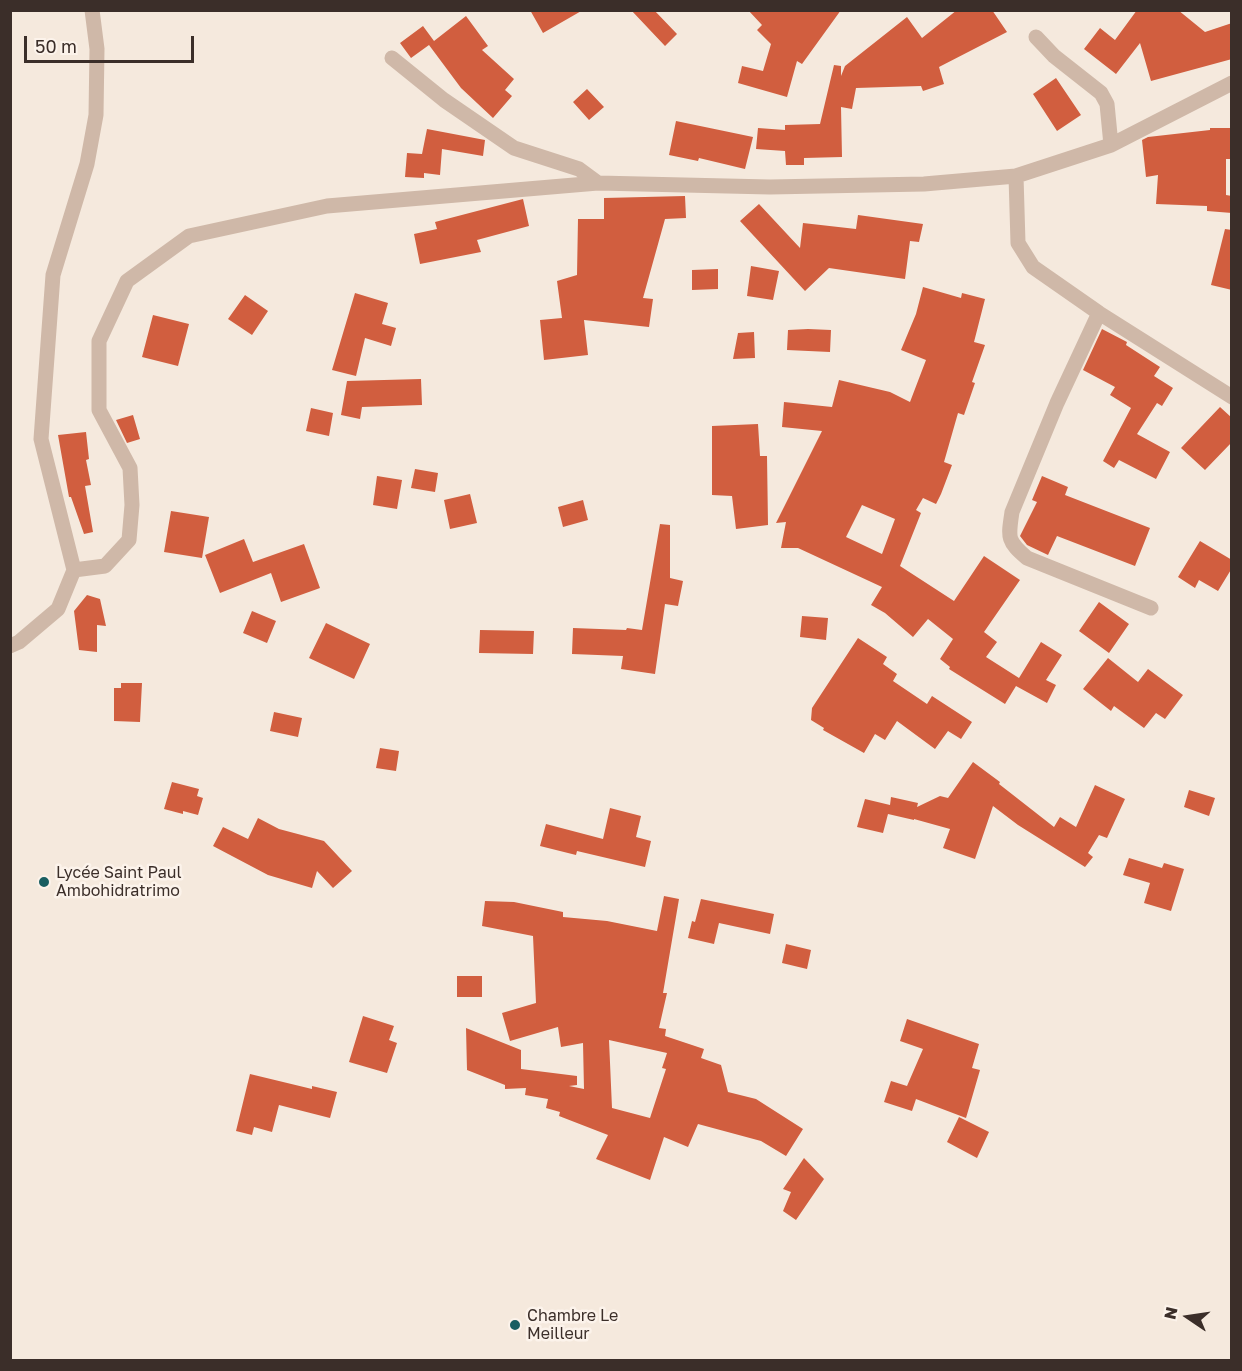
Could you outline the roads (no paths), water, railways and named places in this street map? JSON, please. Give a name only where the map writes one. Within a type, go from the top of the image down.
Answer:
[{"type":"street","points":[[10,646],[19,642],[58,609],[74,570],[41,439],[53,275],[87,164],[96,115],[97,49],[92,10]]},
{"type":"street","points":[[1036,37],[1054,56],[1101,93],[1107,104],[1111,145]]},
{"type":"street","points":[[392,58],[444,100],[514,148],[579,169],[598,183]]},
{"type":"street","points":[[74,570],[105,566],[129,540],[132,505],[130,468],[99,410],[99,341],[127,281],[189,236],[327,206],[598,183],[782,187],[924,184],[1016,176],[1111,145],[1232,83]]},
{"type":"street","points":[[1016,176],[1018,243],[1033,267],[1099,313],[1232,397]]},
{"type":"street","points":[[1099,313],[1057,403],[1012,512],[1009,531],[1012,545],[1027,558],[1151,608]]},
{"type":"place","name":"Lycée Saint Paul Ambohidratrimo","points":[[44,882]]},
{"type":"place","name":"Chambre Le Meilleur","points":[[515,1325]]}]
